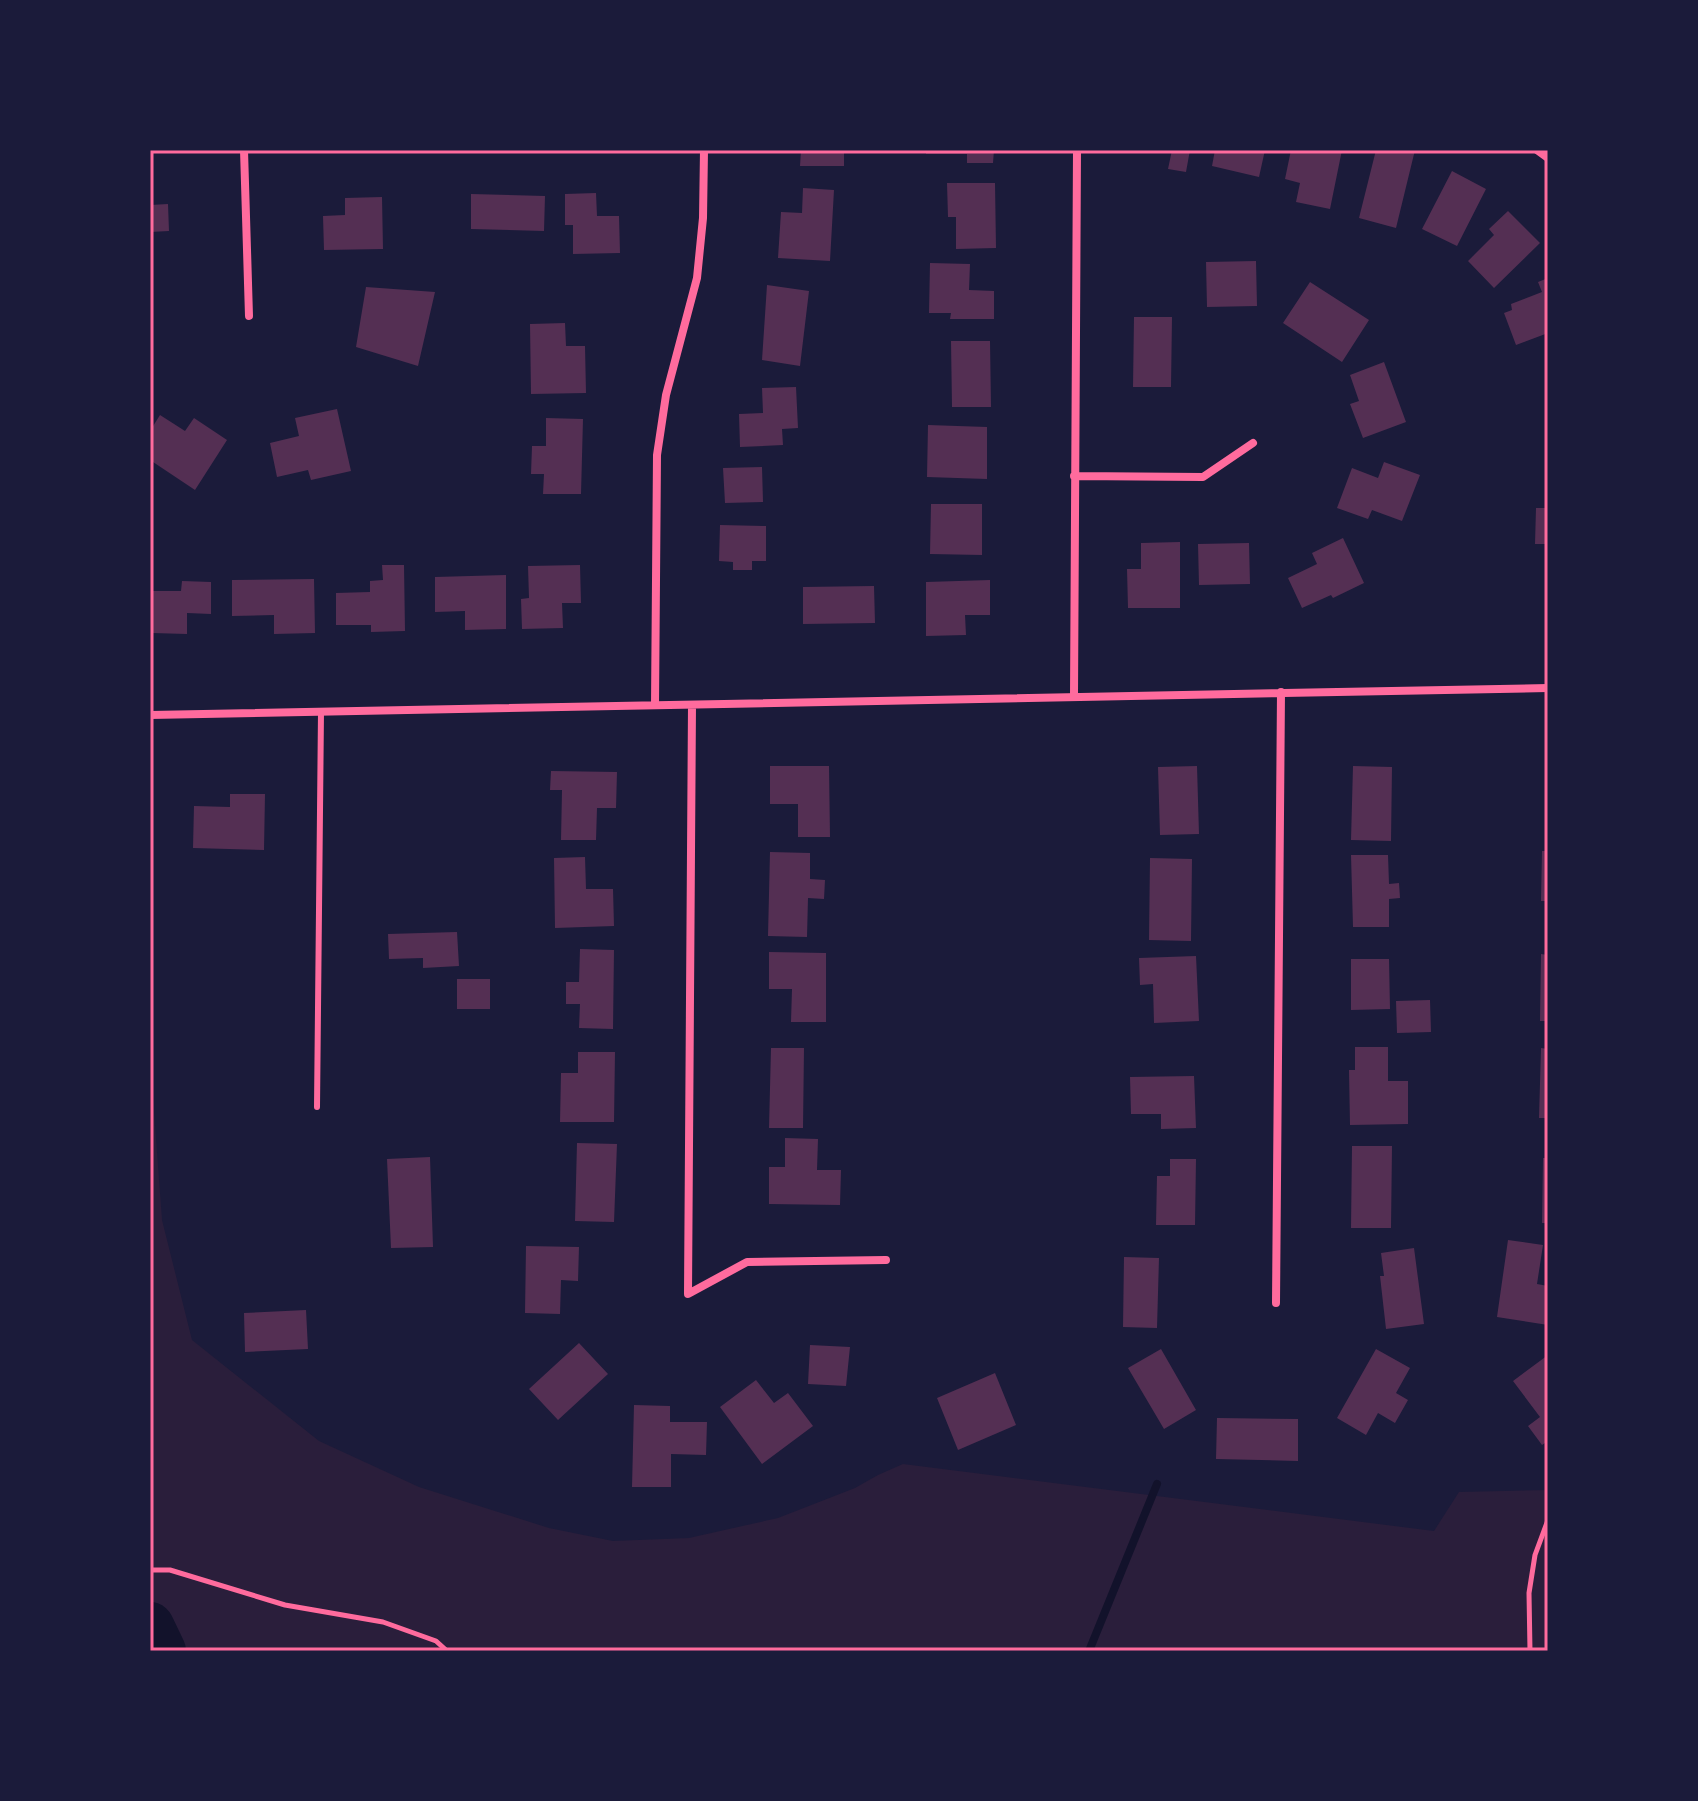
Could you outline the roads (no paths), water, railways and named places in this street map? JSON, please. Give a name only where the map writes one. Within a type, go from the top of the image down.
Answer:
[{"type":"street","points":[[244,150],[249,316]]},
{"type":"street","points":[[655,705],[657,455],[666,395],[697,278],[703,218],[704,150]]},
{"type":"street","points":[[1074,697],[1077,150]]},
{"type":"street","points":[[1537,150],[1548,158]]},
{"type":"street","points":[[1074,476],[1203,477],[1253,443]]},
{"type":"street","points":[[150,715],[1548,688]]},
{"type":"street","points":[[1276,1303],[1281,692]]},
{"type":"street","points":[[692,705],[688,1294],[747,1262],[886,1260]]},
{"type":"lane","points":[[317,1107],[321,712]]},
{"type":"waterway","points":[[1089,1651],[1157,1484]]},
{"type":"waterway","points":[[150,1626],[162,1651]]}]
